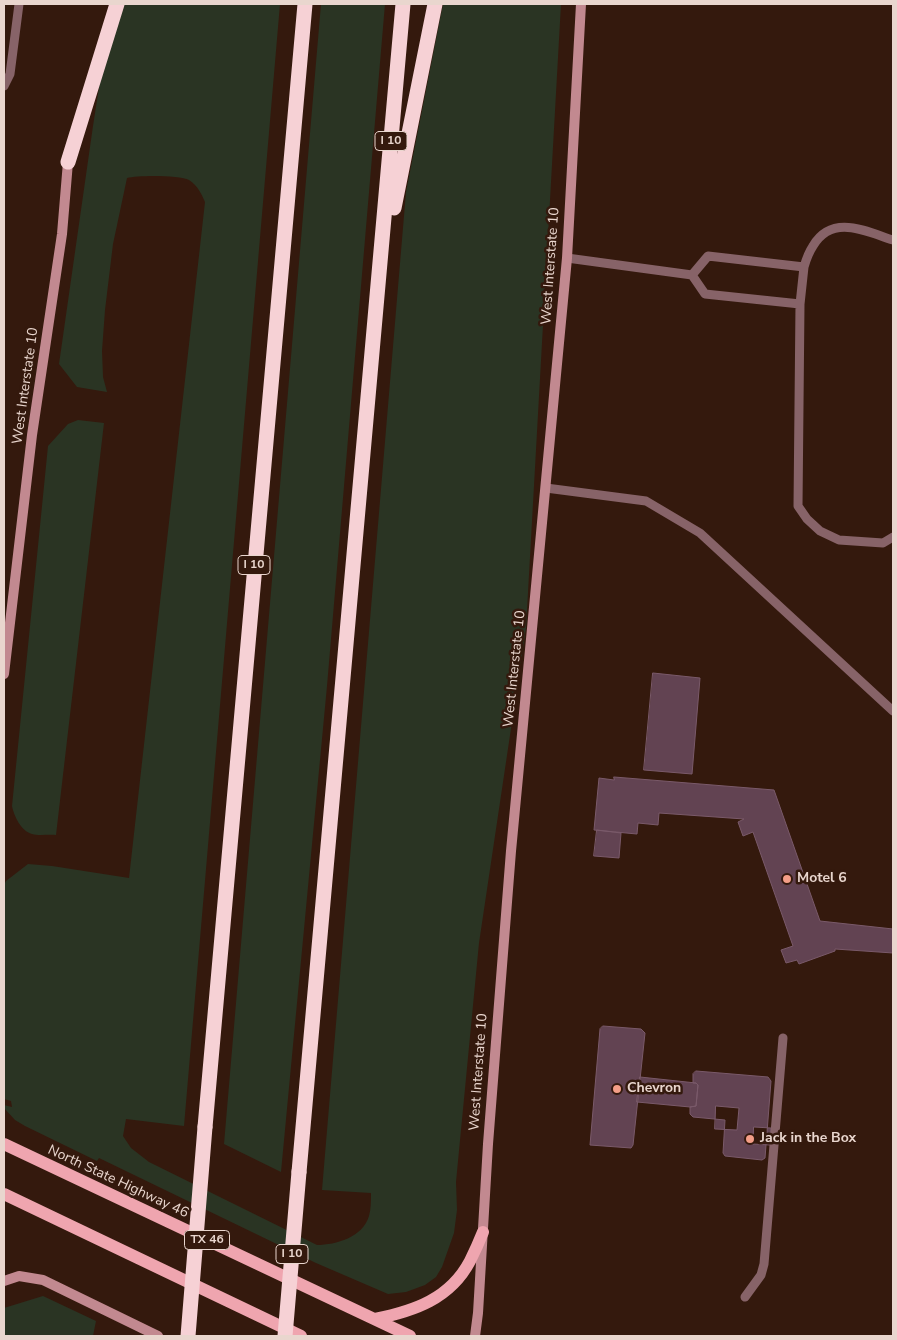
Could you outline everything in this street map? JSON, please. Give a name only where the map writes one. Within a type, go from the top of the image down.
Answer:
[{"type":"highway","points":[[68,162],[117,4]]},
{"type":"highway","name":"I 10","points":[[188,1336],[305,4]]},
{"type":"highway","name":"I 10","points":[[285,1336],[403,4]]},
{"type":"highway","points":[[379,278],[435,4]]},
{"type":"main road","name":"North State Highway 46","points":[[4,1144],[410,1336]]},
{"type":"main road","points":[[4,1194],[302,1336]]},
{"type":"main road","points":[[374,1319],[401,1314],[422,1306],[453,1283],[469,1262],[483,1232]]},
{"type":"street","name":"West Interstate 10","points":[[475,1336],[511,851],[567,258],[581,4]]},
{"type":"street","name":"West Interstate 10","points":[[4,674],[36,408],[62,234],[68,162]]},
{"type":"street","points":[[4,1280],[19,1276],[43,1280],[158,1336]]},
{"type":"lane","points":[[4,86],[10,74],[19,4]]},
{"type":"lane","points":[[893,240],[846,226],[825,232],[813,245],[804,267],[800,304],[798,506],[807,520],[820,531],[839,540],[883,543],[893,538]]},
{"type":"lane","points":[[692,275],[708,256],[804,267]]},
{"type":"lane","points":[[567,258],[692,275],[705,294],[800,304]]},
{"type":"lane","points":[[546,488],[646,502],[700,533],[893,711]]},
{"type":"lane","points":[[745,1297],[761,1275],[764,1264],[783,1038]]},
{"type":"green space","points":[[116,4],[280,4],[184,1126],[126,1119],[123,1136],[131,1148],[149,1162],[317,1245],[324,1245],[340,1241],[355,1234],[366,1223],[371,1208],[371,1193],[322,1190],[406,192],[443,4],[561,4],[526,628],[479,943],[456,1182],[457,1210],[454,1233],[442,1267],[436,1277],[425,1285],[406,1292],[388,1294],[316,1263],[99,1158],[97,1161],[25,1126],[15,1120],[4,1108],[4,1105],[12,1107],[11,1101],[4,1099],[4,885],[6,881],[28,864],[129,878],[205,202],[197,187],[184,178],[140,176],[127,178],[113,244],[105,310],[102,351],[103,377],[107,392],[77,387],[59,364],[105,49]]},
{"type":"green space","points":[[321,4],[385,4],[327,686],[281,1172],[224,1144]]},
{"type":"green space","points":[[78,420],[104,423],[56,835],[35,835],[21,826],[12,806],[48,446],[68,424]]},
{"type":"green space","points":[[43,1296],[96,1321],[93,1336],[4,1336],[4,1308]]},
{"type":"building","points":[[653,673],[700,678],[692,774],[644,770]]},
{"type":"building","name":"Motel 6","points":[[614,777],[774,790],[820,921],[893,929],[893,953],[835,949],[835,951],[799,964],[797,960],[786,963],[781,950],[793,946],[753,832],[743,836],[738,822],[744,819],[659,813],[658,825],[638,823],[637,834],[594,830],[599,778],[614,780]]},
{"type":"building","points":[[597,830],[621,833],[619,858],[594,856]]},
{"type":"building","name":"Chevron","points":[[603,1026],[641,1029],[645,1033],[633,1145],[631,1148],[590,1145],[600,1029]]},
{"type":"building","points":[[696,1071],[768,1077],[771,1081],[765,1158],[762,1160],[725,1156],[723,1153],[725,1120],[693,1117],[690,1114],[690,1107],[696,1106],[698,1085],[693,1083],[693,1074]]},
{"type":"building","points":[[640,1077],[696,1083],[698,1085],[696,1106],[637,1102]]},
{"type":"building","points":[[716,1106],[739,1108],[737,1130],[715,1129]]},
{"type":"building","points":[[754,1127],[771,1128],[770,1145],[753,1144]]},
{"type":"place","name":"Motel 6","points":[[787,879]]},
{"type":"place","name":"Chevron","points":[[617,1089]]},
{"type":"place","name":"Jack in the Box","points":[[750,1139]]}]
